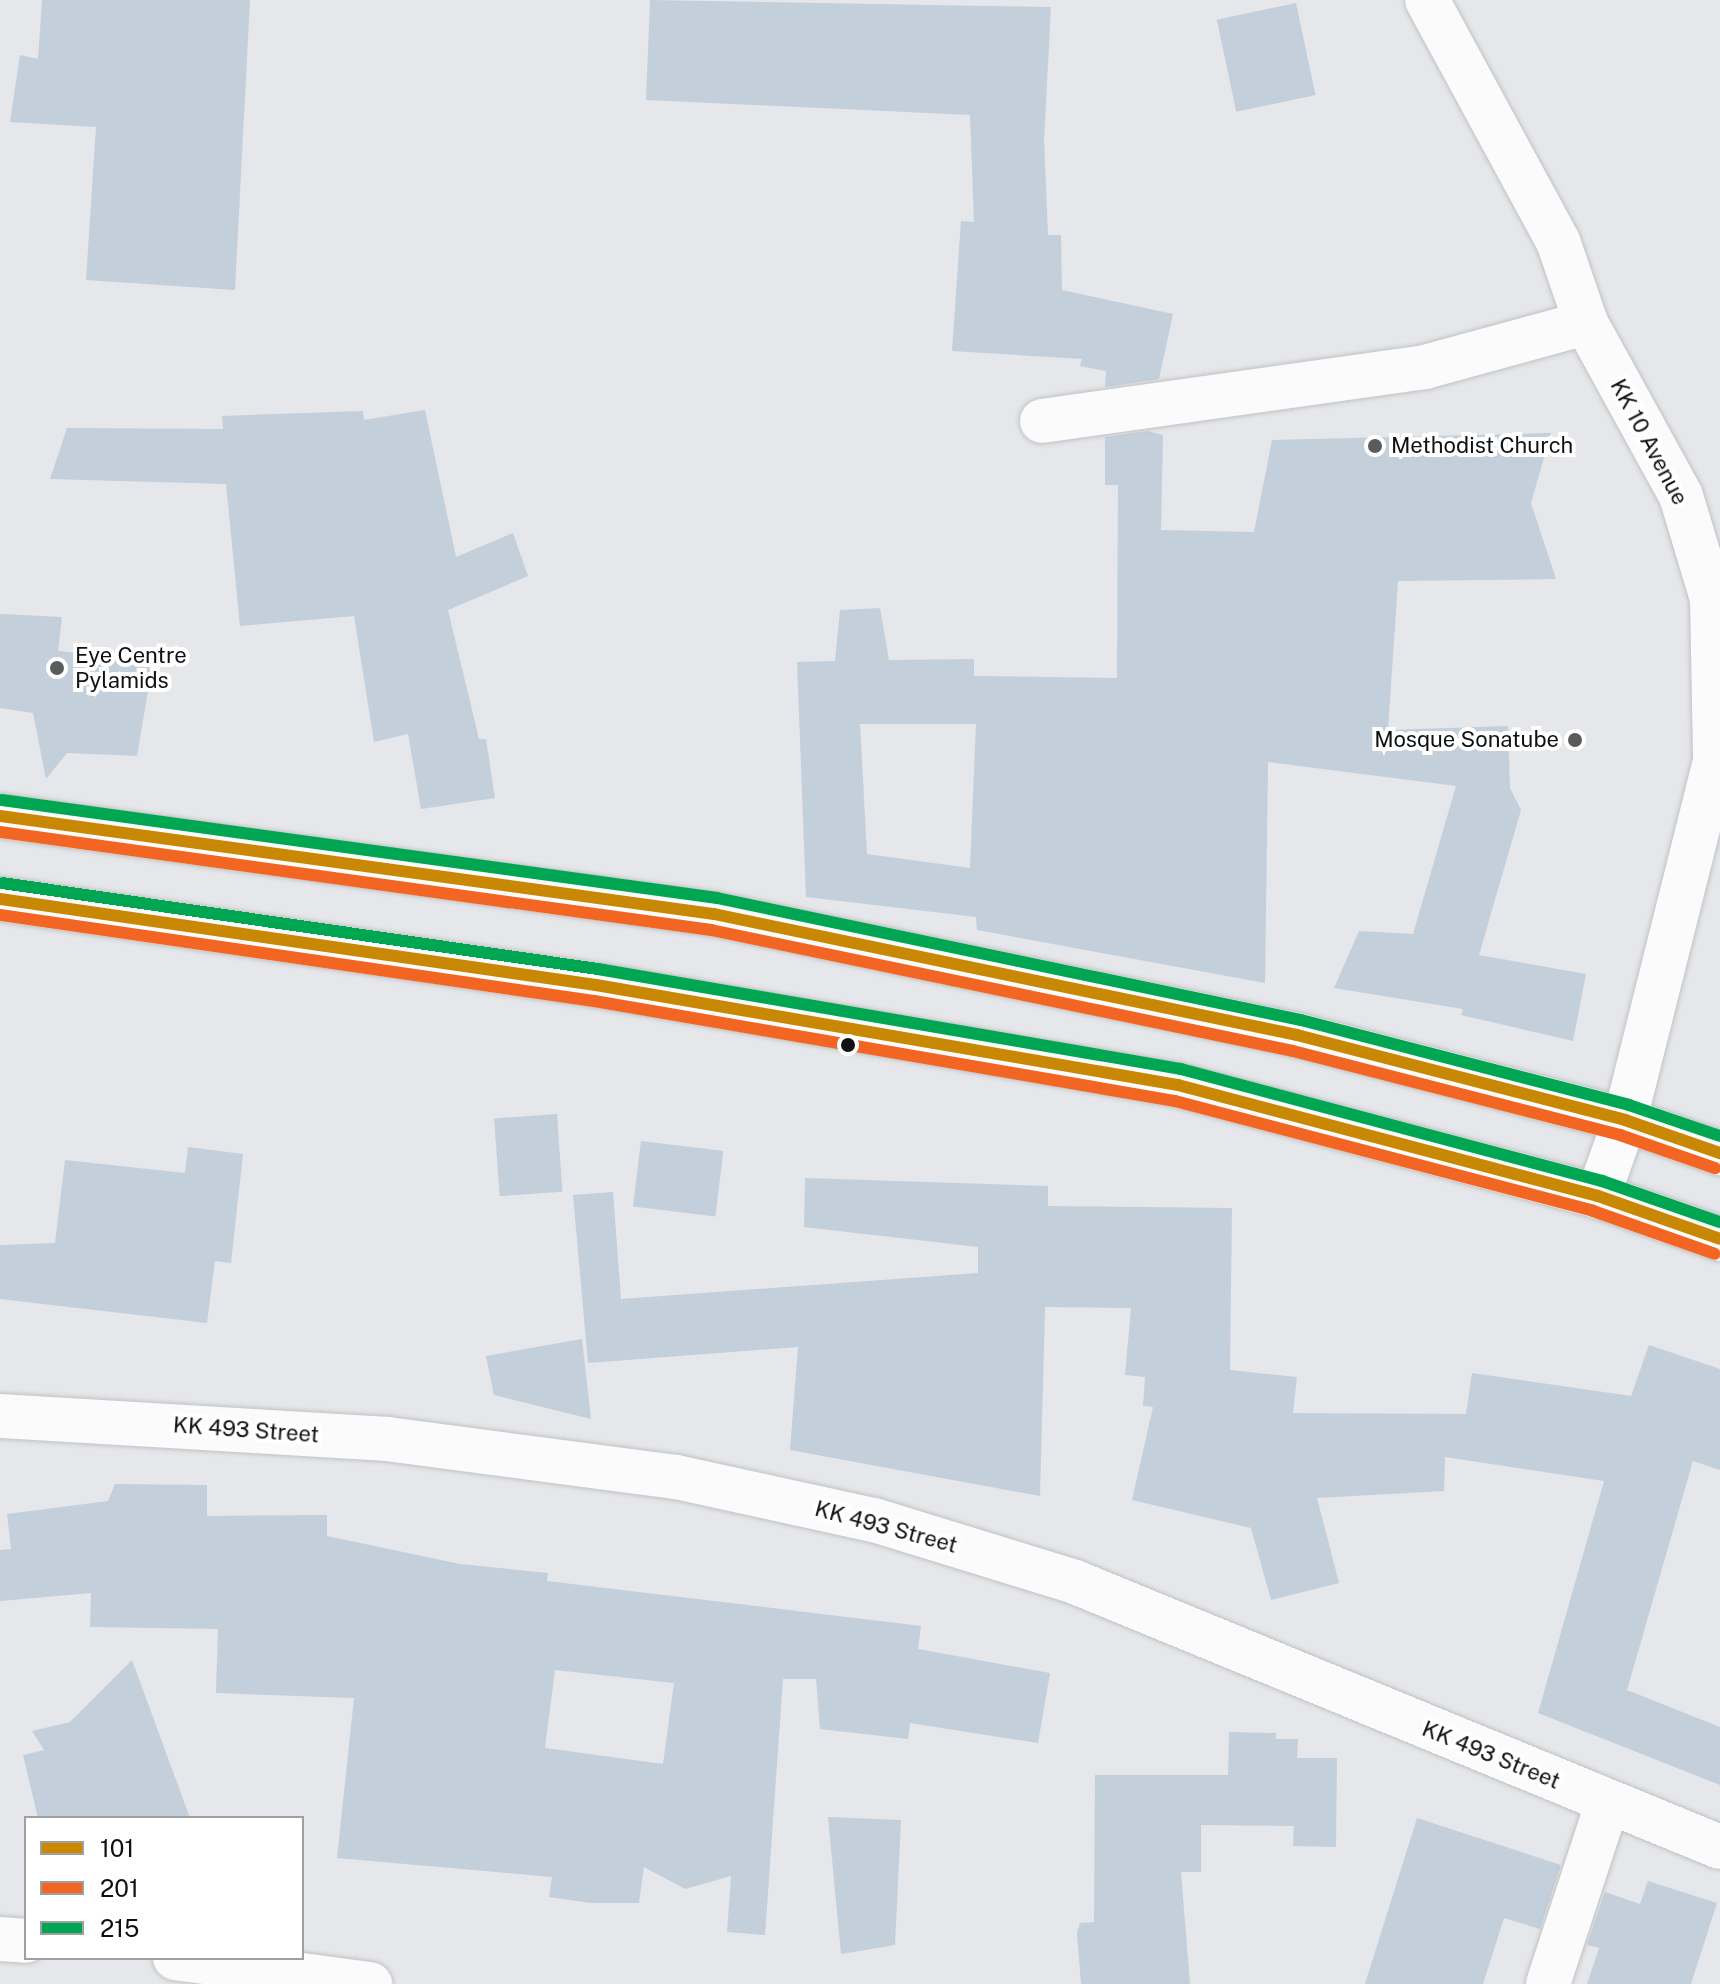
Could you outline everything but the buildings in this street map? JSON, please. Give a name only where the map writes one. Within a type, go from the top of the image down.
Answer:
[{"type":"main road","name":"KK 10 Avenue","points":[[1427,0],[1558,241],[1586,323],[1681,496],[1712,599],[1715,761],[1625,1120],[1598,1196]]},
{"type":"main road","points":[[1042,421],[1425,367],[1586,323]]},
{"type":"main road","points":[[1681,496],[1720,514]]},
{"type":"main road","points":[[0,816],[714,914],[1297,1035],[1625,1120],[1720,1153]]},
{"type":"main road","points":[[0,899],[596,985],[1178,1085],[1598,1196],[1720,1239]]},
{"type":"main road","name":"KK 493 Street","points":[[0,1416],[387,1439],[676,1477],[874,1520],[1075,1582],[1720,1847]]},
{"type":"main road","points":[[1548,1984],[1608,1802]]},
{"type":"main road","points":[[0,1939],[24,1941]]},
{"type":"main road","points":[[190,1960],[370,1984]]},
{"type":"transit line","name":"215","points":[[2,800],[717,898],[1301,1020],[1629,1105],[1720,1136]]},
{"type":"transit line","name":"101","points":[[0,816],[714,914],[1297,1035],[1625,1120],[1720,1153]]},
{"type":"transit line","name":"201","points":[[0,832],[711,930],[1293,1051],[1620,1135],[1715,1168]]},
{"type":"transit line","name":"215","points":[[2,883],[598,969],[1181,1069],[1602,1181],[1720,1222]]},
{"type":"transit line","name":"101","points":[[0,899],[596,985],[1178,1085],[1598,1196],[1720,1239]]},
{"type":"transit line","name":"201","points":[[0,915],[594,1001],[1175,1101],[1593,1211],[1715,1254]]},
{"type":"place","name":"Methodist Church","points":[[1375,446]]},
{"type":"place","name":"Eye Centre Pylamids","points":[[57,668]]},
{"type":"place","name":"Mosque Sonatube","points":[[1575,740]]}]
